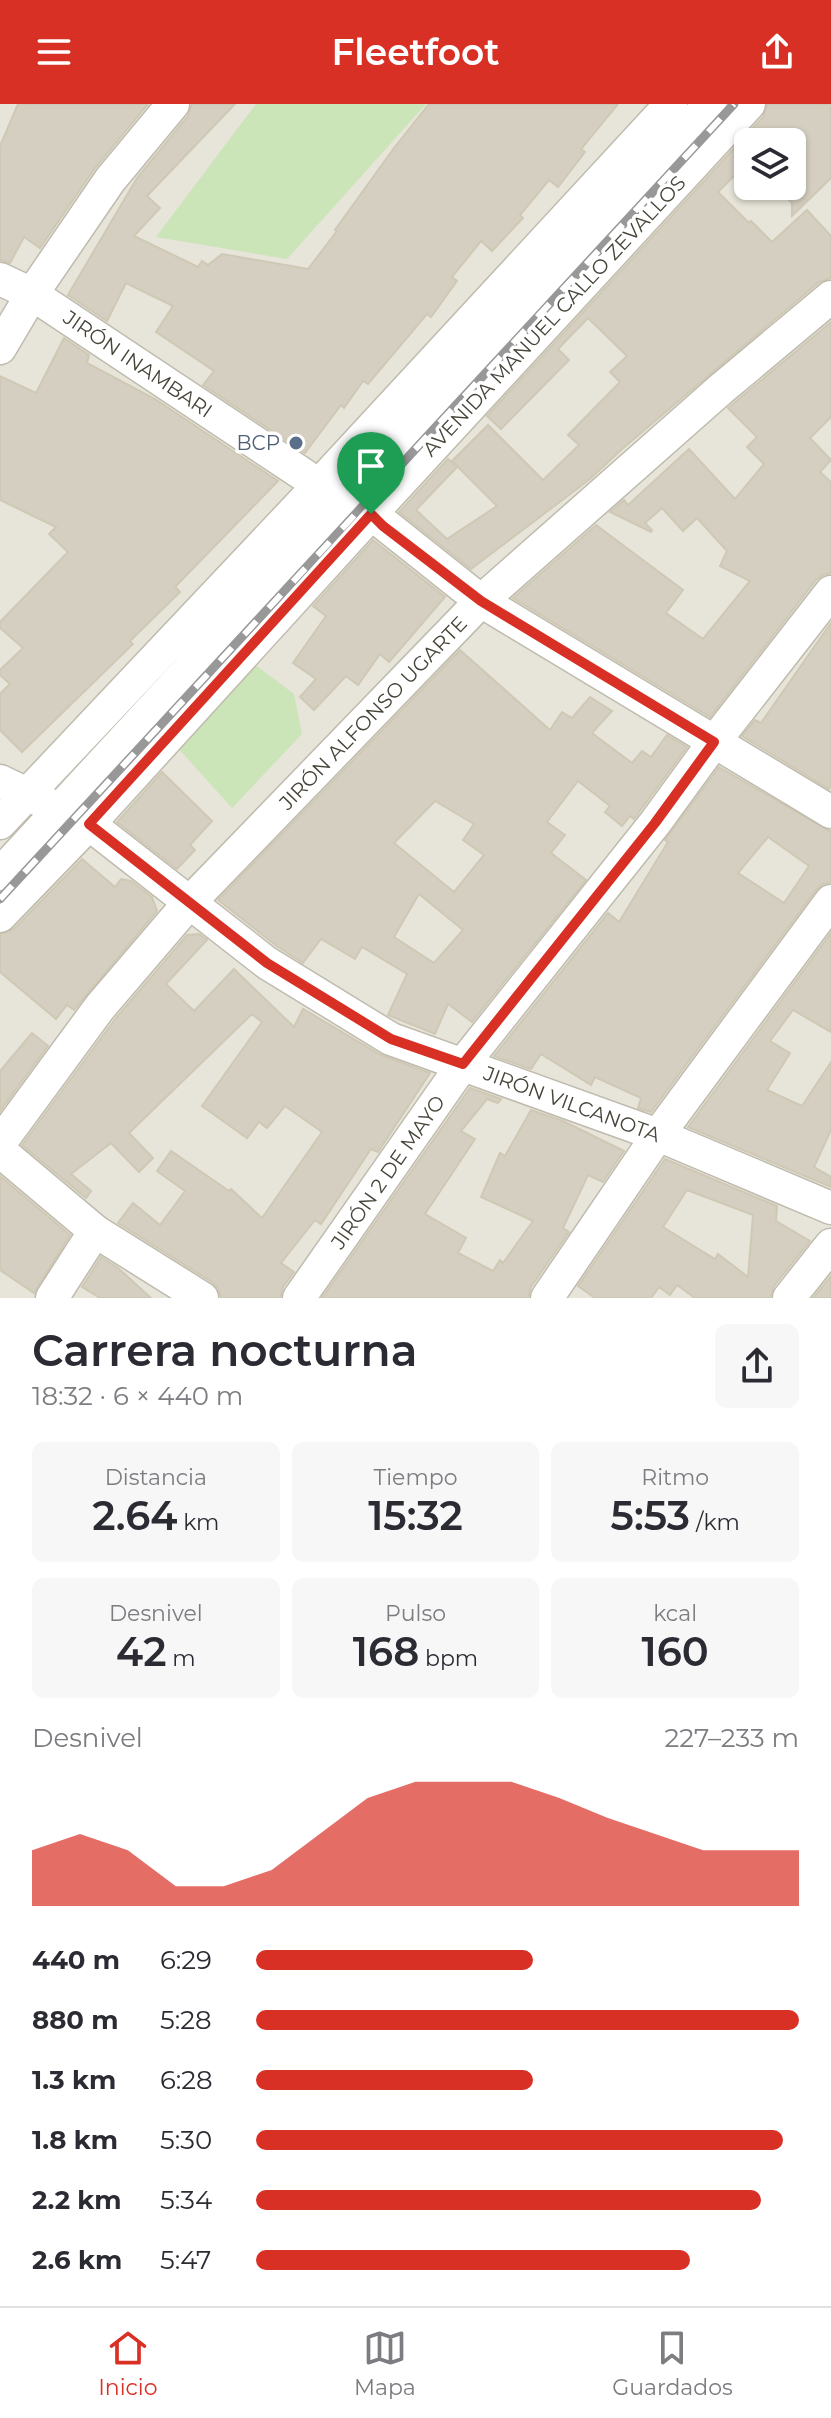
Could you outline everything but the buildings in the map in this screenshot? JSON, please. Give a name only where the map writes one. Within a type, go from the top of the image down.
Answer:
[{"type":"street","points":[[0,348],[32,294],[110,180],[173,104]]},
{"type":"street","points":[[0,823],[13,788],[319,485],[671,104]]},
{"type":"street","name":"AVENIDA MANUEL CALLO ZEVALLOS","points":[[0,916],[89,824],[360,505],[710,104]]},
{"type":"street","name":"AVENIDA MANUEL CALLO ZEVALLOS","points":[[0,874],[749,104]]},
{"type":"street","name":"JIRÓN INAMBARI","points":[[0,279],[32,294],[319,485],[360,505],[481,601],[831,812]]},
{"type":"street","name":"JIRÓN ALFONSO UGARTE","points":[[0,1143],[100,1007],[189,903],[481,601],[721,389],[831,297]]},
{"type":"street","name":"JIRÓN 2 DE MAYO","points":[[299,1298],[463,1064],[655,823],[831,592]]},
{"type":"street","name":"JIRÓN VILCANOTA","points":[[13,788],[89,824],[267,963],[391,1039],[658,1135],[831,1208]]},
{"type":"street","points":[[547,1298],[658,1135],[831,901]]},
{"type":"street","points":[[0,1151],[95,1231],[202,1298]]},
{"type":"street","points":[[52,1298],[95,1231]]},
{"type":"street","points":[[789,1298],[831,1245]]},
{"type":"shaded area","points":[[0,104],[831,104],[831,1298],[0,1298]]},
{"type":"green space","points":[[256,104],[426,104],[287,259],[156,237]]},
{"type":"green space","points":[[254,664],[294,694],[302,734],[232,808],[177,747]]},
{"type":"railway","points":[[0,899],[734,104]]},
{"type":"place","name":"BCP","points":[[296,443]]},
{"type":"route","points":[[371,514],[481,601],[714,742],[655,823],[463,1064],[391,1039],[267,963],[89,824],[371,514]]}]
